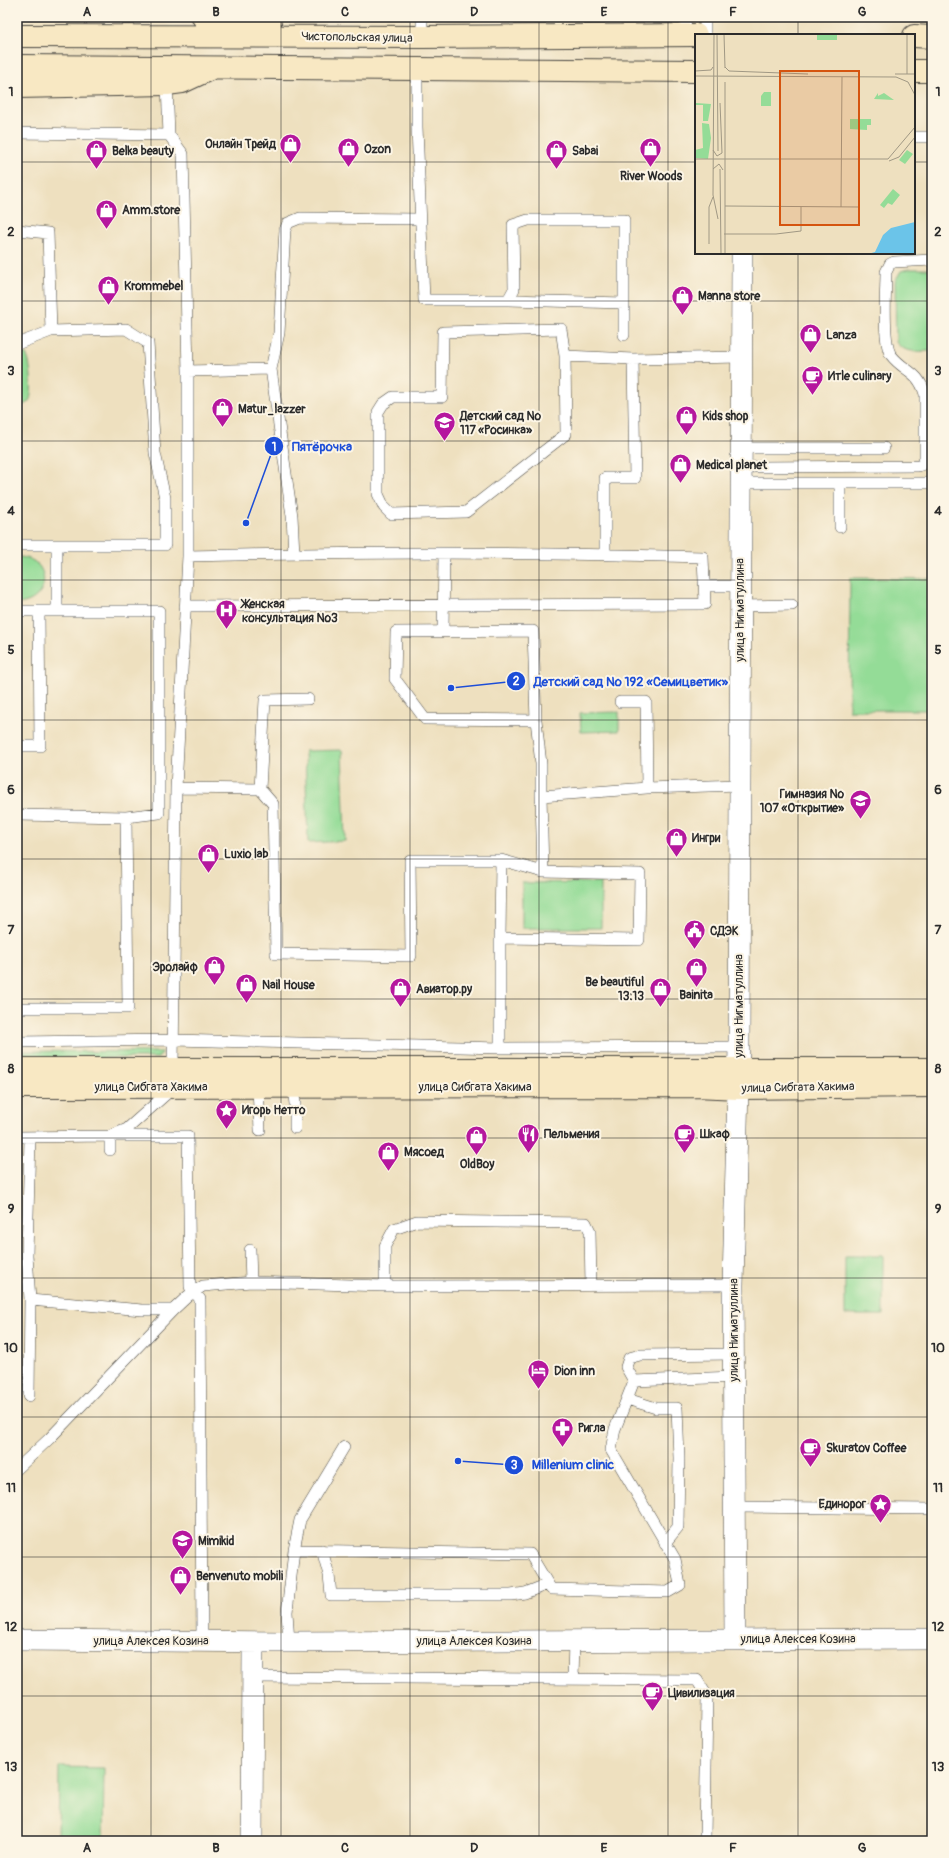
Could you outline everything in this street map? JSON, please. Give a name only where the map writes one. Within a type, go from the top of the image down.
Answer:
[{"type":"main road","points":[[203,17],[258,22],[342,36]]},
{"type":"main road","name":"Чистопольская улица","points":[[17,36],[342,36],[422,27],[693,30]]},
{"type":"main road","points":[[915,36],[932,36]]},
{"type":"main road","points":[[17,66],[215,66],[695,71]]},
{"type":"main road","points":[[17,87],[167,84],[182,82],[215,66]]},
{"type":"main road","points":[[915,71],[932,71]]},
{"type":"main road","name":"улица Сибгата Хакима","points":[[17,1068],[173,1078],[258,1087],[696,1086],[738,1078],[932,1069]]},
{"type":"main road","name":"улица Сибгата Хакима","points":[[17,1087],[173,1078],[738,1078],[932,1086]]},
{"type":"street","name":"улица Нигматуллина","points":[[735,1639],[733,1285],[739,1047],[742,254]]},
{"type":"street","name":"улица Алексея Козина","points":[[17,1640],[289,1642],[932,1639]]},
{"type":"street","points":[[252,1841],[253,1642]]},
{"type":"lane","points":[[693,30],[705,17]]},
{"type":"lane","points":[[417,69],[420,219],[424,300],[508,300],[624,303]]},
{"type":"lane","points":[[110,1136],[127,1129],[173,1078],[176,788],[188,556],[188,370],[183,154],[169,135],[167,84]]},
{"type":"lane","points":[[17,133],[169,135]]},
{"type":"lane","points":[[915,137],[932,137]]},
{"type":"lane","points":[[294,554],[292,516],[271,369],[279,333],[285,230],[288,223],[300,218],[420,219]]},
{"type":"lane","points":[[508,300],[514,289],[513,225],[528,220],[624,220],[624,335]]},
{"type":"lane","points":[[17,230],[48,234],[52,331]]},
{"type":"lane","points":[[741,466],[922,465],[925,459],[925,394],[922,386],[914,374],[896,361],[886,345],[886,272],[890,264],[894,262],[932,260]]},
{"type":"lane","points":[[17,344],[52,331],[126,329],[148,343],[155,453],[165,498],[165,545],[17,545]]},
{"type":"lane","points":[[560,329],[565,356],[566,434],[466,512],[391,514],[384,507],[378,494],[378,412],[383,404],[393,396],[442,396],[443,332],[560,329]]},
{"type":"lane","points":[[565,356],[633,359],[742,357]]},
{"type":"lane","points":[[605,554],[605,478],[635,478],[633,359]]},
{"type":"lane","points":[[188,370],[271,369]]},
{"type":"lane","points":[[741,466],[884,448]]},
{"type":"lane","points":[[741,466],[840,483],[932,483]]},
{"type":"lane","points":[[840,483],[840,527]]},
{"type":"lane","points":[[57,545],[57,611]]},
{"type":"lane","points":[[185,606],[705,604],[703,557],[605,554],[294,554],[188,556]]},
{"type":"lane","points":[[444,554],[444,630]]},
{"type":"lane","points":[[705,586],[741,596],[792,605]]},
{"type":"lane","points":[[17,611],[159,611],[159,813],[126,817],[17,815]]},
{"type":"lane","points":[[17,746],[40,746],[39,611]]},
{"type":"lane","points":[[536,720],[424,719],[395,679],[396,632],[444,630],[533,631],[536,720],[541,764],[543,872]]},
{"type":"lane","points":[[308,699],[265,700],[260,789],[273,804],[276,954],[411,956],[410,860],[501,860],[543,872],[640,874],[639,940],[500,938]]},
{"type":"lane","points":[[620,702],[646,702],[647,788]]},
{"type":"lane","points":[[541,796],[647,788],[740,785]]},
{"type":"lane","points":[[176,788],[260,789]]},
{"type":"lane","points":[[17,1008],[128,1008],[126,817]]},
{"type":"lane","points":[[500,1048],[501,860]]},
{"type":"lane","points":[[17,1042],[174,1040],[500,1048],[739,1047]]},
{"type":"lane","points":[[258,1087],[260,1130]]},
{"type":"lane","points":[[293,1087],[295,1128]]},
{"type":"lane","points":[[110,1136],[110,1150]]},
{"type":"lane","points":[[17,1137],[188,1136],[190,1287],[195,1291],[200,1300],[202,1642]]},
{"type":"lane","points":[[29,1396],[30,1300],[22,1255],[30,1137]]},
{"type":"lane","points":[[385,1286],[385,1246],[394,1229],[417,1222],[586,1223],[590,1231],[592,1285]]},
{"type":"lane","points":[[250,1250],[251,1282]]},
{"type":"lane","points":[[17,1469],[50,1438],[173,1310],[195,1291],[204,1286],[251,1282],[385,1286],[733,1285]]},
{"type":"lane","points":[[30,1300],[142,1310],[173,1310]]},
{"type":"lane","points":[[634,1381],[626,1367],[629,1358],[640,1355],[734,1354]]},
{"type":"lane","points":[[634,1381],[734,1377]]},
{"type":"lane","points":[[294,1550],[530,1554],[551,1589],[668,1592],[680,1584],[675,1559],[611,1450],[615,1429],[634,1381]]},
{"type":"lane","points":[[627,1399],[656,1408],[677,1408],[680,1458],[678,1527],[666,1543]]},
{"type":"lane","points":[[289,1642],[287,1612],[294,1550],[300,1520],[344,1448]]},
{"type":"lane","points":[[734,1507],[932,1509]]},
{"type":"lane","points":[[322,1550],[329,1575],[331,1594],[511,1595],[526,1593],[548,1584]]},
{"type":"lane","points":[[573,1679],[574,1640]]},
{"type":"lane","points":[[253,1677],[697,1680],[707,1696],[705,1841]]},
{"type":"green space","points":[[908,269],[932,269],[932,351],[907,350],[899,346],[896,342],[895,281],[901,271]]},
{"type":"green space","points":[[17,352],[25,353],[27,356],[31,375],[30,399],[25,404],[21,405],[17,405]]},
{"type":"green space","points":[[17,557],[29,559],[37,564],[42,571],[44,579],[42,588],[37,596],[29,601],[17,604]]},
{"type":"green space","points":[[850,578],[932,579],[932,710],[849,710]]},
{"type":"green space","points":[[619,712],[619,731],[581,732],[580,713]]},
{"type":"green space","points":[[342,750],[345,841],[308,843],[305,751]]},
{"type":"green space","points":[[601,882],[601,928],[522,928],[522,883]]},
{"type":"green space","points":[[17,1051],[163,1052],[158,1058],[17,1058]]},
{"type":"green space","points":[[845,1256],[883,1256],[883,1315],[845,1315]]},
{"type":"green space","points":[[59,1767],[104,1768],[103,1841],[58,1841]]},
{"type":"place","name":"Онлайн Трейд","points":[[291,164]]},
{"type":"place","name":"Ozon","points":[[349,168]]},
{"type":"place","name":"River Woods","points":[[651,168]]},
{"type":"place","name":"Belka beauty","points":[[97,170]]},
{"type":"place","name":"Sabai","points":[[557,170]]},
{"type":"place","name":"Amm.store","points":[[106,230]]},
{"type":"place","name":"Krommebel","points":[[108,306]]},
{"type":"place","name":"Manna store","points":[[682,316]]},
{"type":"place","name":"Lanza","points":[[810,354]]},
{"type":"place","name":"Итle culinary","points":[[812,396]]},
{"type":"place","name":"Matur_lazzer","points":[[223,428]]},
{"type":"place","name":"Kids shop","points":[[687,436]]},
{"type":"place","name":"Детский сад № 117 «Росинка»","points":[[445,442]]},
{"type":"place","name":"Medical planet","points":[[681,484]]},
{"type":"place","name":"Пятёрочка","points":[[246,523]]},
{"type":"place","name":"Женская консультация №3","points":[[227,630]]},
{"type":"place","name":"Детский сад № 192 «Семицветик»","points":[[451,688]]},
{"type":"place","name":"Гимназия № 107 «Открытие»","points":[[860,820]]},
{"type":"place","name":"Ингри","points":[[676,858]]},
{"type":"place","name":"Luxio lab","points":[[208,874]]},
{"type":"place","name":"СДЭК","points":[[695,950]]},
{"type":"place","name":"Эролайф","points":[[214,986]]},
{"type":"place","name":"Bainita","points":[[696,988]]},
{"type":"place","name":"Nail House","points":[[247,1004]]},
{"type":"place","name":"Авиатор.ру","points":[[400,1008]]},
{"type":"place","name":"Be beautiful 13:13","points":[[660,1008]]},
{"type":"place","name":"Игорь Нетто","points":[[227,1130]]},
{"type":"place","name":"Пельмения","points":[[529,1154]]},
{"type":"place","name":"Шкаф","points":[[685,1154]]},
{"type":"place","name":"OldBoy","points":[[477,1156]]},
{"type":"place","name":"Мясоед","points":[[388,1172]]},
{"type":"place","name":"Dion inn","points":[[538,1390]]},
{"type":"place","name":"Ригла","points":[[563,1448]]},
{"type":"place","name":"Millenium clinic","points":[[458,1461]]},
{"type":"place","name":"Skuratov Coffee","points":[[810,1468]]},
{"type":"place","name":"Единорог","points":[[881,1524]]},
{"type":"place","name":"Mimikid","points":[[183,1560]]},
{"type":"place","name":"Benvenuto mobili","points":[[180,1596]]},
{"type":"place","name":"Цивилизация","points":[[652,1712]]}]
